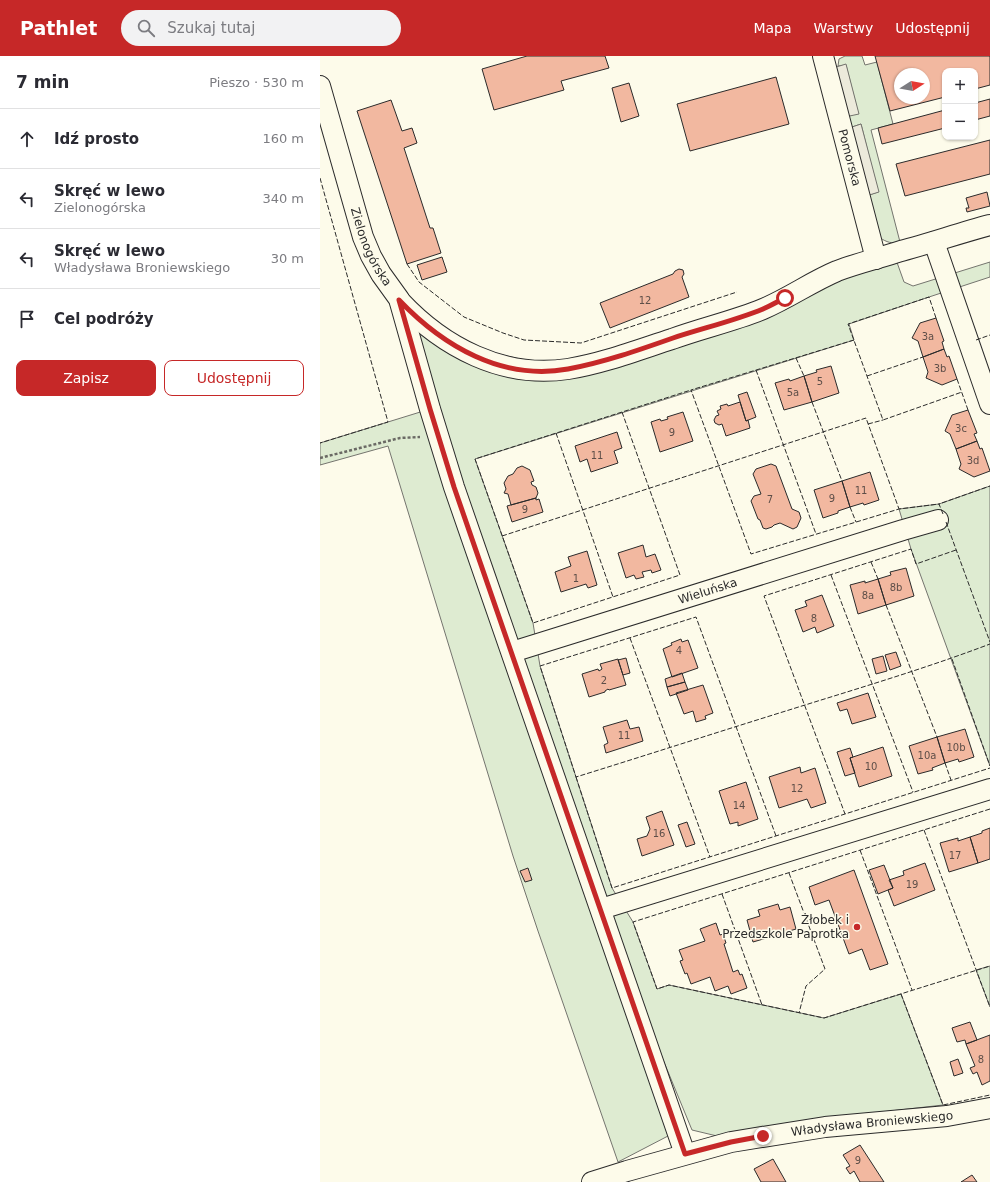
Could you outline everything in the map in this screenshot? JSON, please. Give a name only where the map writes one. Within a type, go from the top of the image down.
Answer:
[{"type":"street","name":"Pomorska","points":[[823,56],[876,259]]},
{"type":"street","name":"Zielonogórska","points":[[320,86],[363,237],[381,274],[399,300],[438,437],[685,1154]]},
{"type":"street","points":[[399,300],[430,329],[451,344],[471,355],[507,367],[524,370],[551,371],[567,369],[597,363],[740,318],[763,309],[811,283],[838,271],[990,225]]},
{"type":"street","points":[[934,242],[990,404]]},
{"type":"street","name":"Wieluńska","points":[[512,652],[938,520]]},
{"type":"street","points":[[601,909],[990,788]]},
{"type":"street","name":"Władysława Broniewskiego","points":[[592,1182],[731,1142],[825,1127],[947,1116],[990,1108]]},
{"type":"path","points":[[320,458],[400,438],[438,437]]},
{"type":"green space","points":[[845,56],[862,56],[865,65],[877,62],[893,124],[871,130],[900,242],[889,242],[880,238],[866,196],[878,192],[861,124],[849,128],[845,117],[858,113],[846,65],[838,66],[839,59]]},
{"type":"green space","points":[[894,254],[904,282],[913,286],[990,262],[990,277],[849,324],[854,340],[475,459],[533,623],[540,666],[612,888],[633,922],[657,989],[669,985],[824,1018],[901,994],[943,1105],[829,1118],[717,1136],[692,1130],[603,914],[668,1136],[618,1162],[513,856],[388,446],[320,465],[320,443],[430,409],[399,299],[451,344],[567,369]]},
{"type":"green space","points":[[990,486],[990,766],[911,549],[899,509],[939,504]]},
{"type":"green space","points":[[990,966],[990,1007],[976,970]]},
{"type":"shaded area","points":[[846,64],[859,114],[845,117],[833,68]]},
{"type":"shaded area","points":[[861,124],[879,192],[866,196],[849,128]]},
{"type":"building","points":[[527,56],[605,56],[609,68],[561,81],[564,90],[494,110],[482,69]]},
{"type":"building","points":[[875,56],[990,56],[990,85],[978,88],[978,68],[942,68],[942,98],[930,101],[930,68],[894,68],[894,104],[918,104],[890,111]]},
{"type":"building","points":[[776,77],[789,124],[690,151],[677,104]]},
{"type":"building","points":[[629,83],[639,116],[621,122],[612,88]]},
{"type":"building","points":[[990,99],[990,116],[978,119],[978,102]]},
{"type":"building","points":[[391,100],[402,131],[412,128],[417,143],[404,148],[430,228],[433,228],[441,253],[407,264],[357,111]]},
{"type":"building","points":[[942,111],[942,129],[882,144],[878,128]]},
{"type":"building","points":[[990,140],[990,174],[905,196],[896,164]]},
{"type":"building","points":[[987,192],[990,206],[967,212],[966,208],[969,208],[966,198]]},
{"type":"building","points":[[442,257],[447,272],[422,280],[417,265]]},
{"type":"building","points":[[679,269],[683,270],[684,274],[682,277],[689,297],[610,328],[600,303],[673,274]]},
{"type":"building","points":[[936,318],[944,341],[942,342],[944,349],[923,357],[918,341],[912,338],[920,323]]},
{"type":"building","points":[[944,349],[947,357],[949,356],[957,379],[942,385],[926,378],[928,372],[923,357]]},
{"type":"building","points":[[831,366],[839,393],[812,402],[804,376],[817,372],[816,370]]},
{"type":"building","points":[[804,376],[812,402],[784,410],[775,383],[789,379],[790,381]]},
{"type":"building","points":[[747,392],[756,417],[746,421],[738,395]]},
{"type":"building","points":[[740,402],[746,421],[748,420],[750,428],[726,436],[722,424],[719,425],[715,423],[714,420],[716,416],[719,415],[717,411],[721,409],[720,406],[727,404],[728,406]]},
{"type":"building","points":[[968,410],[977,433],[974,434],[977,441],[956,449],[950,434],[945,431],[952,415]]},
{"type":"building","points":[[683,412],[693,441],[660,452],[651,422],[660,419],[661,421],[668,419],[667,417]]},
{"type":"building","points":[[617,432],[622,448],[614,451],[618,463],[591,472],[587,459],[580,462],[575,446]]},
{"type":"building","points":[[977,441],[980,449],[982,448],[990,471],[974,477],[959,469],[961,464],[956,449]]},
{"type":"building","points":[[771,464],[776,466],[792,509],[799,512],[801,518],[797,527],[793,529],[780,523],[766,529],[763,528],[751,501],[754,496],[761,494],[753,474],[756,469]]},
{"type":"building","points":[[522,466],[530,470],[534,481],[531,482],[532,485],[536,487],[538,493],[536,498],[511,505],[508,494],[504,493],[506,489],[504,483],[508,476],[513,474],[517,468]]},
{"type":"building","points":[[870,472],[879,500],[864,505],[863,503],[850,507],[842,481]]},
{"type":"building","points":[[842,481],[850,507],[823,518],[814,490]]},
{"type":"building","points":[[536,498],[536,500],[539,499],[543,512],[512,522],[507,506]]},
{"type":"building","points":[[643,545],[646,557],[655,554],[661,570],[652,573],[651,570],[642,572],[644,577],[636,579],[634,575],[626,578],[618,553]]},
{"type":"building","points":[[587,551],[597,585],[588,588],[586,584],[561,592],[555,572],[571,566],[568,557]]},
{"type":"building","points":[[906,568],[914,596],[886,605],[878,579],[891,575],[890,572]]},
{"type":"building","points":[[878,579],[886,605],[858,614],[850,585]]},
{"type":"building","points":[[822,595],[834,626],[817,633],[815,627],[803,632],[795,610],[807,606],[805,601]]},
{"type":"building","points":[[681,639],[682,642],[688,640],[698,668],[672,677],[663,649],[672,645],[671,643]]},
{"type":"building","points":[[896,652],[901,666],[890,670],[885,655]]},
{"type":"building","points":[[883,656],[887,671],[876,674],[872,659]]},
{"type":"building","points":[[626,658],[630,673],[623,675],[618,660]]},
{"type":"building","points":[[618,659],[626,685],[608,689],[605,692],[589,697],[582,674],[598,669],[599,671],[602,669],[600,664]]},
{"type":"building","points":[[682,673],[685,682],[667,687],[665,679]]},
{"type":"building","points":[[685,682],[688,690],[670,696],[667,687]]},
{"type":"building","points":[[703,685],[713,713],[705,716],[706,719],[696,722],[693,711],[684,714],[676,693]]},
{"type":"building","points":[[868,693],[876,717],[852,724],[847,709],[840,711],[837,703]]},
{"type":"building","points":[[627,720],[630,729],[639,727],[643,741],[606,753],[604,745],[608,743],[603,727]]},
{"type":"building","points":[[965,729],[974,757],[959,762],[958,759],[945,763],[937,737]]},
{"type":"building","points":[[937,737],[945,763],[932,768],[933,770],[918,774],[909,746]]},
{"type":"building","points":[[883,747],[892,776],[859,787],[850,758]]},
{"type":"building","points":[[850,748],[853,757],[850,758],[855,773],[845,776],[837,752]]},
{"type":"building","points":[[800,767],[801,773],[815,768],[826,803],[811,808],[807,799],[779,808],[769,777]]},
{"type":"building","points":[[746,782],[758,819],[738,826],[738,822],[730,824],[719,791]]},
{"type":"building","points":[[662,811],[674,845],[642,856],[637,839],[647,836],[650,829],[646,817]]},
{"type":"building","points":[[687,822],[695,844],[686,847],[678,825]]},
{"type":"building","points":[[990,828],[990,859],[978,863],[970,837],[982,833],[982,831]]},
{"type":"building","points":[[970,837],[978,863],[949,872],[940,843],[958,838],[958,841]]},
{"type":"building","points":[[925,863],[935,890],[894,906],[888,890],[893,888],[889,880],[904,875],[903,871]]},
{"type":"building","points":[[884,865],[893,888],[878,894],[869,870]]},
{"type":"building","points":[[528,868],[532,880],[525,882],[520,871]]},
{"type":"building","points":[[854,870],[888,964],[870,970],[862,949],[849,954],[829,900],[815,905],[809,887]]},
{"type":"building","points":[[778,904],[780,910],[790,907],[796,929],[786,932],[787,935],[779,937],[777,935],[753,942],[747,920],[760,916],[758,910]]},
{"type":"building","points":[[716,923],[720,935],[723,934],[726,943],[724,944],[733,972],[738,970],[740,975],[742,974],[747,988],[731,994],[728,986],[715,991],[710,977],[691,984],[680,961],[683,960],[679,950],[705,941],[700,929]]},
{"type":"building","points":[[970,1022],[977,1040],[966,1044],[965,1040],[957,1042],[952,1028]]},
{"type":"building","points":[[990,1035],[990,1081],[982,1085],[977,1072],[973,1074],[970,1068],[975,1066],[966,1044]]},
{"type":"building","points":[[958,1059],[963,1073],[954,1076],[950,1062]]},
{"type":"building","points":[[860,1145],[884,1182],[860,1182],[854,1171],[850,1174],[846,1168],[850,1166],[843,1155]]},
{"type":"building","points":[[773,1159],[786,1182],[761,1182],[754,1169]]},
{"type":"building","points":[[972,1175],[977,1182],[961,1182]]},
{"type":"fence","points":[[320,178],[388,422],[320,443]]},
{"type":"fence","points":[[407,264],[419,282],[464,317],[524,340],[581,343],[737,292]]},
{"type":"fence","points":[[936,318],[929,297],[848,324],[883,420],[962,392]]},
{"type":"fence","points":[[976,340],[990,335]]},
{"type":"fence","points":[[854,340],[691,390],[751,554],[899,509],[939,504]]},
{"type":"fence","points":[[867,376],[923,357]]},
{"type":"fence","points":[[796,358],[804,376]]},
{"type":"fence","points":[[756,370],[816,534]]},
{"type":"fence","points":[[957,379],[968,410]]},
{"type":"fence","points":[[622,412],[680,575],[533,623],[475,459],[691,390]]},
{"type":"fence","points":[[812,402],[842,481]]},
{"type":"fence","points":[[502,536],[866,418],[899,509]]},
{"type":"fence","points":[[868,424],[883,420]]},
{"type":"fence","points":[[556,433],[613,597]]},
{"type":"fence","points":[[943,514],[939,504],[990,486]]},
{"type":"fence","points":[[850,507],[856,522]]},
{"type":"fence","points":[[946,522],[990,642]]},
{"type":"fence","points":[[956,550],[916,564],[911,549],[764,596],[845,814],[990,768]]},
{"type":"fence","points":[[871,562],[878,579]]},
{"type":"fence","points":[[831,575],[913,792]]},
{"type":"fence","points":[[886,605],[937,737]]},
{"type":"fence","points":[[776,836],[696,617],[540,666],[576,777],[736,727],[762,718],[940,662],[990,644]]},
{"type":"fence","points":[[630,638],[710,857]]},
{"type":"fence","points":[[952,659],[990,766]]},
{"type":"fence","points":[[945,763],[951,780]]},
{"type":"fence","points":[[576,777],[612,888],[845,814]]},
{"type":"fence","points":[[990,809],[633,922],[657,989],[669,985],[824,1018],[990,966]]},
{"type":"fence","points":[[924,830],[990,1007]]},
{"type":"fence","points":[[860,850],[912,990]]},
{"type":"fence","points":[[789,873],[825,969],[806,986],[799,1013]]},
{"type":"fence","points":[[722,894],[762,1005]]},
{"type":"fence","points":[[901,994],[943,1105],[990,1095]]},
{"type":"place","name":"Żłobek i Przedszkole Paprotka","points":[[857,927]]},
{"type":"route","points":[[763,1136],[731,1142],[685,1154],[454,487],[399,300],[430,329],[451,344],[471,355],[507,367],[544,371],[567,369],[597,363],[631,353],[740,318],[785,298]]}]
